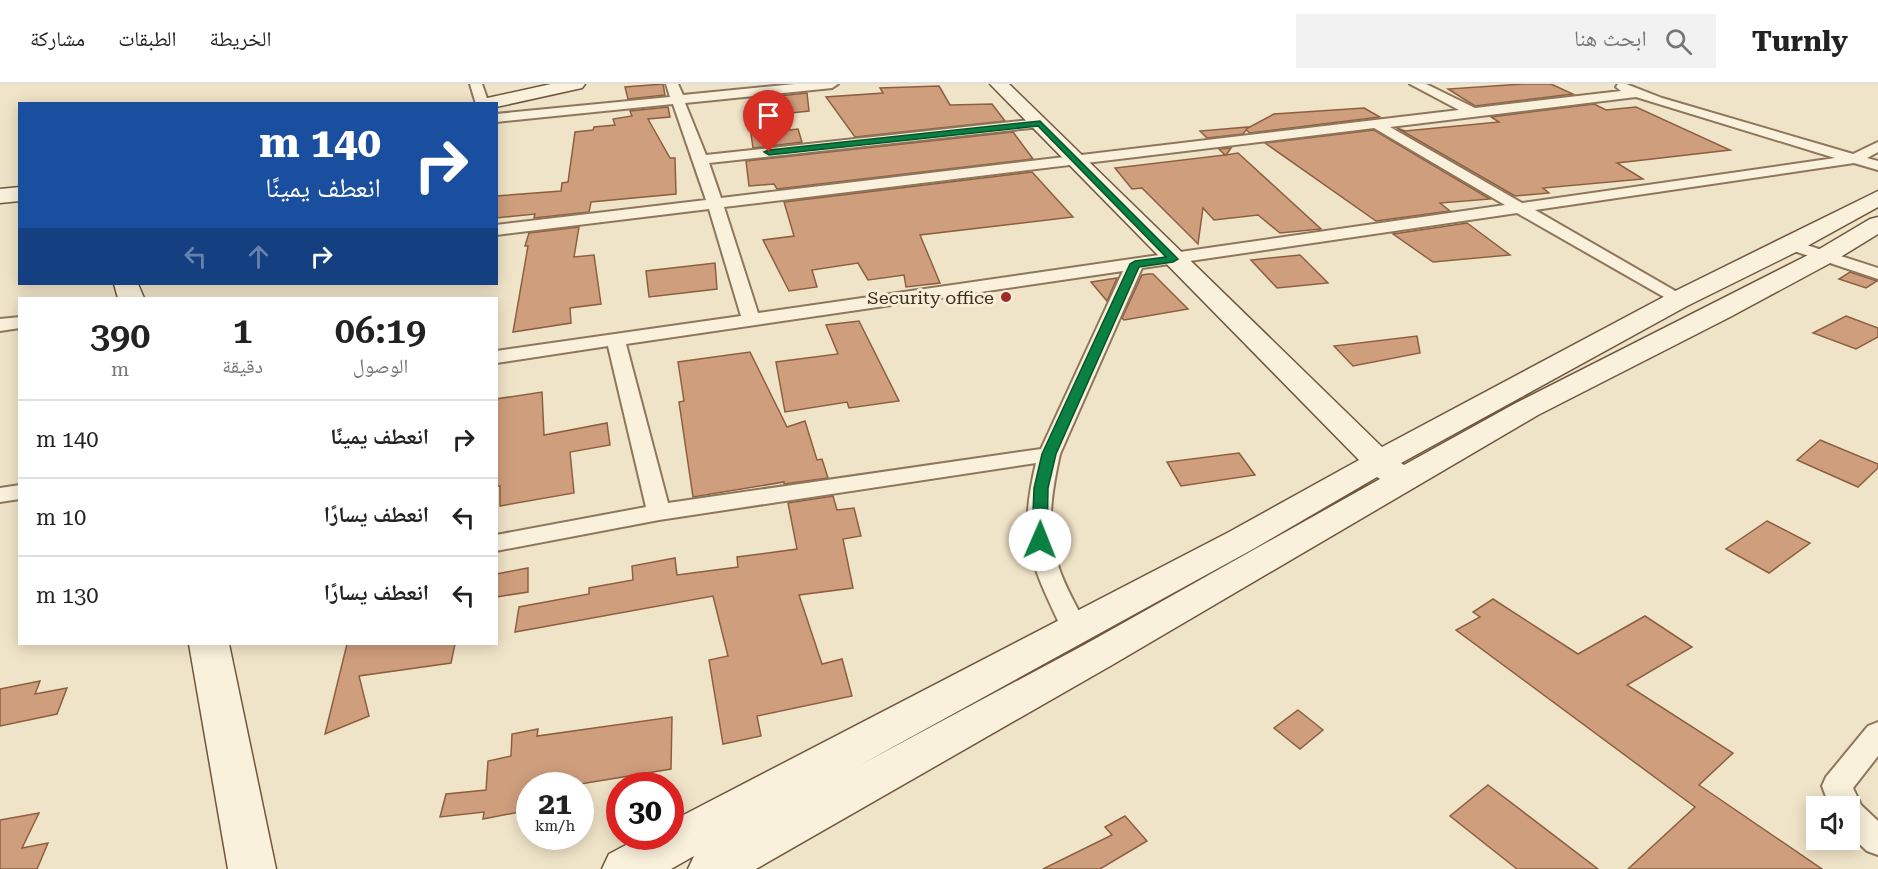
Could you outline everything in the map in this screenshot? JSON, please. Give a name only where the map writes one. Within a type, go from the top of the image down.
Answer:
[{"type":"main road","points":[[493,102],[576,84]]},
{"type":"main road","points":[[999,84],[1078,160],[1173,259],[1391,471]]},
{"type":"main road","points":[[0,196],[18,194]]},
{"type":"main road","points":[[712,869],[1098,655],[1391,471],[1678,300],[1791,245],[1878,198]]},
{"type":"main road","points":[[626,869],[1242,540],[1527,409],[1825,256],[1878,224]]},
{"type":"main road","points":[[209,645],[252,869]]},
{"type":"street","points":[[476,84],[483,102]]},
{"type":"street","points":[[672,84],[701,160],[751,320]]},
{"type":"street","points":[[498,118],[832,84]]},
{"type":"street","points":[[1416,84],[1474,113]]},
{"type":"street","points":[[1615,84],[1636,93],[1878,166]]},
{"type":"street","points":[[498,230],[1636,93]]},
{"type":"street","points":[[701,160],[1040,123]]},
{"type":"street","points":[[1377,124],[1678,300]]},
{"type":"street","points":[[498,357],[1855,159],[1878,146]]},
{"type":"street","points":[[1791,245],[1878,274]]},
{"type":"street","points":[[1075,629],[1045,564],[1040,540],[1041,488],[1049,454],[1135,264]]},
{"type":"street","points":[[0,325],[18,322]]},
{"type":"street","points":[[616,340],[659,512]]},
{"type":"street","points":[[498,543],[659,512],[1049,454]]},
{"type":"street","points":[[0,495],[18,492]]},
{"type":"street","points":[[1841,796],[1837,786],[1878,734]]},
{"type":"street","points":[[1860,824],[1878,841]]},
{"type":"building","points":[[663,84],[665,95],[628,99],[625,87]]},
{"type":"building","points":[[1551,84],[1573,94],[1475,106],[1448,89]]},
{"type":"building","points":[[939,86],[950,105],[992,104],[1005,121],[855,137],[826,97],[883,93],[880,88]]},
{"type":"building","points":[[807,93],[809,111],[791,113],[779,96]]},
{"type":"building","points":[[1594,104],[1606,110],[1636,107],[1730,150],[1617,163],[1643,179],[1543,188],[1549,193],[1515,196],[1397,128],[1405,131],[1499,122],[1491,117]]},
{"type":"building","points":[[668,107],[670,117],[648,119],[670,158],[675,158],[676,194],[591,202],[589,212],[534,218],[535,214],[498,218],[498,196],[561,191],[562,183],[568,182],[575,132],[615,125],[613,119],[632,116],[630,111]]},
{"type":"building","points":[[1364,108],[1380,117],[1250,133],[1246,130],[1243,134],[1207,138],[1200,131],[1248,127],[1246,129],[1274,114]]},
{"type":"building","points":[[798,129],[802,142],[753,148],[751,134]]},
{"type":"building","points":[[1374,130],[1490,199],[1440,203],[1450,211],[1376,221],[1265,143]]},
{"type":"building","points":[[1013,132],[1033,159],[777,189],[774,184],[749,186],[746,161]]},
{"type":"building","points":[[1231,148],[1226,155],[1238,153],[1321,229],[1280,233],[1258,215],[1214,220],[1203,208],[1198,244],[1142,188],[1132,189],[1115,168],[1225,155],[1219,149]]},
{"type":"building","points":[[1032,172],[1073,217],[920,235],[940,283],[906,287],[904,275],[868,280],[858,263],[812,270],[817,287],[789,291],[763,240],[794,236],[784,202]]},
{"type":"building","points":[[1467,223],[1510,255],[1433,262],[1393,234]]},
{"type":"building","points":[[579,227],[574,257],[594,255],[601,304],[570,308],[571,323],[513,332],[528,246],[525,246],[529,233]]},
{"type":"building","points":[[1300,255],[1328,283],[1277,288],[1251,260]]},
{"type":"building","points":[[715,263],[717,289],[649,297],[646,271]]},
{"type":"building","points":[[1850,272],[1877,281],[1866,288],[1839,279]]},
{"type":"building","points":[[1153,274],[1188,309],[1124,320],[1122,318],[1142,275]]},
{"type":"building","points":[[1117,278],[1107,301],[1091,282]]},
{"type":"building","points":[[1846,316],[1878,328],[1878,337],[1856,349],[1813,333]]},
{"type":"building","points":[[859,321],[899,401],[849,408],[847,402],[785,412],[776,362],[838,354],[826,325]]},
{"type":"building","points":[[1417,336],[1420,353],[1353,366],[1334,346]]},
{"type":"building","points":[[750,352],[787,427],[805,421],[817,460],[822,459],[828,478],[784,484],[784,482],[693,497],[679,402],[684,401],[678,362]]},
{"type":"building","points":[[542,392],[544,435],[607,423],[610,445],[570,452],[574,493],[500,506],[498,399]]},
{"type":"building","points":[[1820,440],[1878,464],[1878,468],[1858,487],[1797,460]]},
{"type":"building","points":[[1239,453],[1255,475],[1181,486],[1167,462]]},
{"type":"building","points":[[833,496],[837,510],[854,508],[861,536],[843,539],[853,588],[799,595],[822,664],[842,659],[852,696],[757,716],[761,736],[723,744],[709,660],[728,656],[713,596],[515,632],[519,607],[589,594],[589,588],[633,580],[632,566],[675,558],[677,575],[738,567],[737,557],[797,549],[788,503]]},
{"type":"building","points":[[1767,521],[1810,543],[1769,573],[1726,549]]},
{"type":"building","points":[[528,568],[528,592],[498,597],[498,574]]},
{"type":"building","points":[[1493,599],[1578,654],[1645,616],[1692,647],[1627,685],[1733,753],[1699,785],[1822,869],[1628,869],[1695,807],[1456,630],[1480,617],[1473,612]]},
{"type":"building","points":[[347,645],[455,645],[451,663],[359,676],[369,716],[325,734]]},
{"type":"building","points":[[40,681],[35,694],[67,688],[57,714],[0,726],[0,689]]},
{"type":"building","points":[[1298,710],[1323,730],[1300,749],[1274,728]]},
{"type":"building","points":[[672,717],[671,769],[653,772],[606,772],[606,780],[594,782],[594,772],[516,772],[516,813],[483,819],[484,812],[440,817],[446,794],[486,790],[488,761],[511,756],[512,734],[538,729],[537,736]]},
{"type":"building","points":[[1488,785],[1598,869],[1517,869],[1450,816]]},
{"type":"building","points":[[39,813],[22,848],[48,843],[37,869],[0,869],[0,820]]},
{"type":"building","points":[[1125,816],[1147,841],[1100,869],[1043,869],[1112,835],[1105,827]]},
{"type":"place","name":"Security office","points":[[1006,297]]},
{"type":"route","points":[[769,152],[1040,123],[1173,259],[1135,264],[1049,454],[1041,488],[1040,540]]}]
